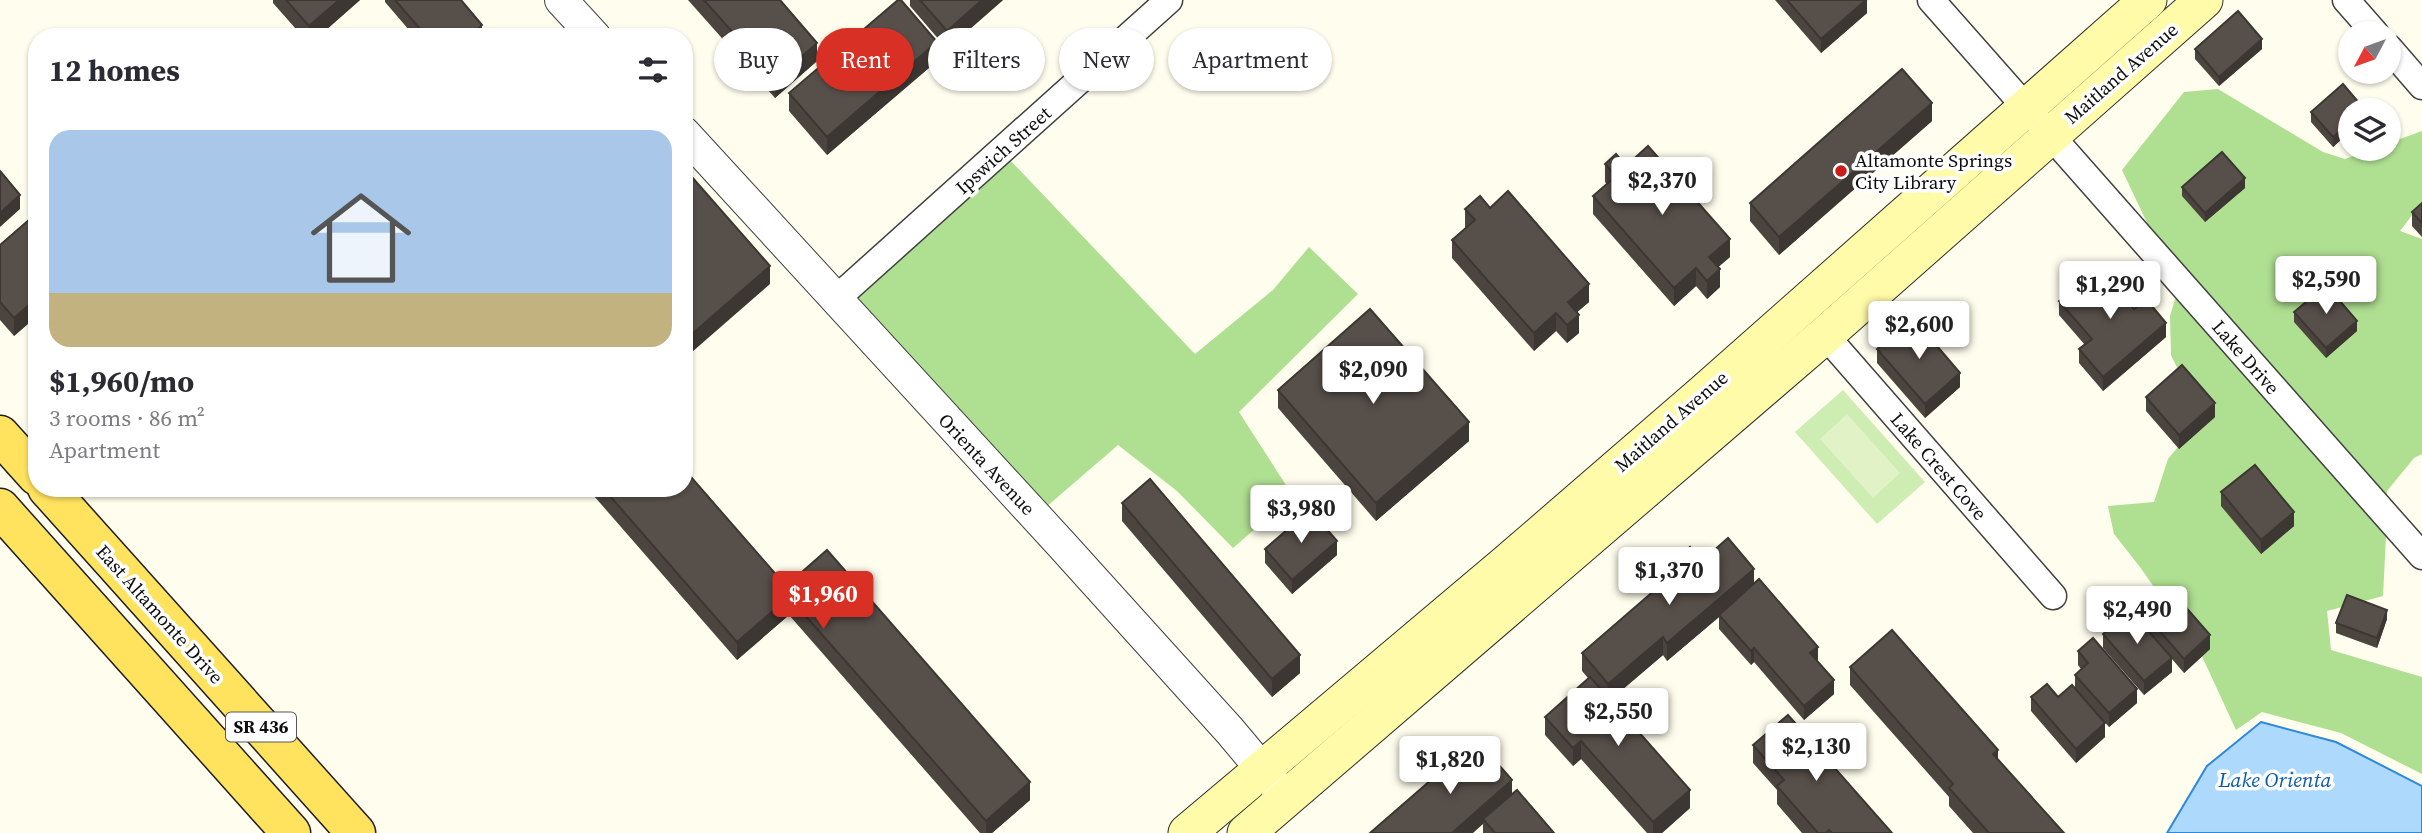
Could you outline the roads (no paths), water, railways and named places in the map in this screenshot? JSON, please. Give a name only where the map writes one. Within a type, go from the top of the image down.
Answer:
[{"type":"main road","name":"Maitland Avenue","points":[[1187,833],[1706,391],[2148,0]]},
{"type":"main road","name":"Maitland Avenue","points":[[1246,833],[1730,418],[2204,0]]},
{"type":"main road","points":[[0,435],[28,466]]},
{"type":"main road","points":[[1,504],[28,490]]},
{"type":"main road","name":"East Altamonte Drive","points":[[55,497],[356,833]]},
{"type":"main road","points":[[1,504],[40,511],[77,522]]},
{"type":"main road","name":"SR 436","points":[[1,504],[291,833]]},
{"type":"main road","points":[[236,772],[274,783],[301,771]]},
{"type":"street","points":[[561,0],[587,28]]},
{"type":"street","name":"Ipswich Street","points":[[836,299],[1170,0]]},
{"type":"street","name":"Lake Drive","points":[[1931,0],[2422,556]]},
{"type":"street","points":[[2346,0],[2364,21]]},
{"type":"street","points":[[2401,62],[2422,86]]},
{"type":"street","name":"Orienta Avenue","points":[[693,143],[1062,545],[1287,798]]},
{"type":"street","name":"Lake Crest Cove","points":[[1825,335],[2053,596]]},
{"type":"street","points":[[1706,391],[1730,418]]},
{"type":"water","name":"Lake Orienta","points":[[2261,722],[2336,742],[2422,786],[2422,833],[2167,833],[2207,766]]},
{"type":"place","name":"Altamonte Springs City Library","points":[[1841,171]]}]
